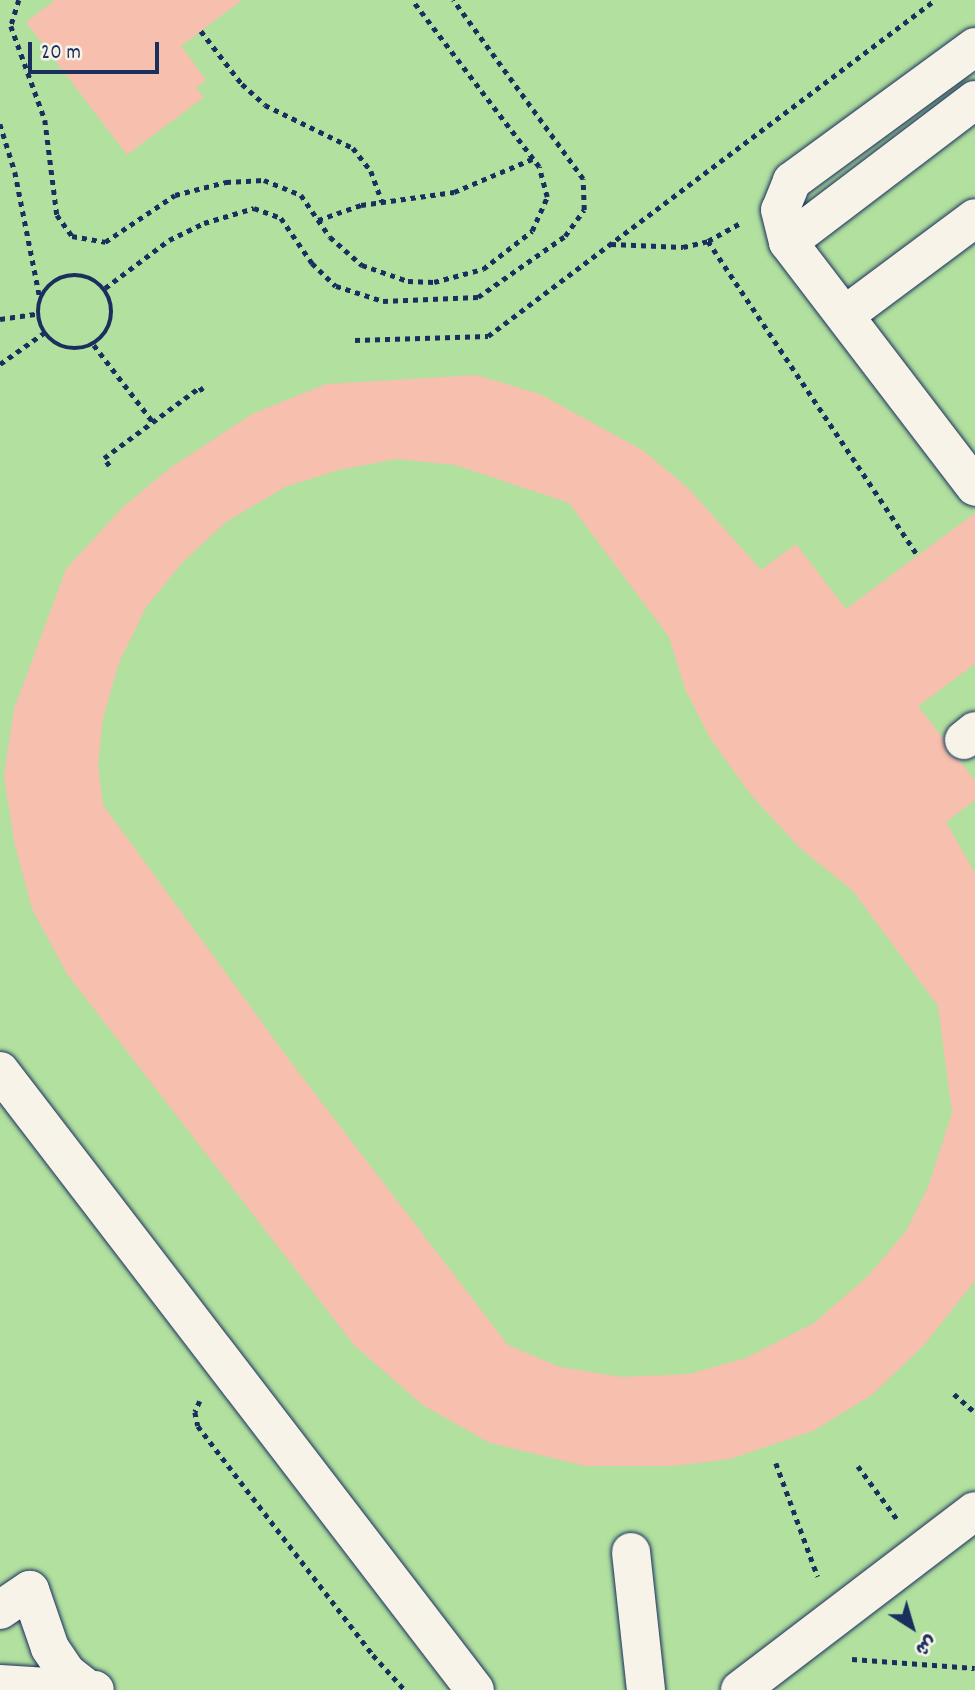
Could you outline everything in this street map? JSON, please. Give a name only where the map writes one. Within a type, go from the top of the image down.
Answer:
[{"type":"lane","points":[[975,47],[805,170],[783,194],[779,210],[788,242],[975,487]]},
{"type":"lane","points":[[788,242],[975,100]]},
{"type":"lane","points":[[845,315],[975,218]]},
{"type":"lane","points":[[0,1071],[475,1690]]},
{"type":"lane","points":[[740,1690],[975,1511]]},
{"type":"lane","points":[[631,1552],[646,1690]]},
{"type":"lane","points":[[0,1610],[30,1590],[50,1648],[68,1673],[89,1690]]},
{"type":"lane","points":[[0,1684],[95,1690]]},
{"type":"path","points":[[19,0],[12,33],[45,120],[57,215],[72,236],[105,242],[175,195],[226,182],[264,180],[288,186],[311,206],[318,220],[345,253],[385,275],[408,281],[459,278],[483,270],[540,221],[547,197],[545,181],[532,159],[412,0]]},
{"type":"path","points":[[105,288],[169,240],[204,223],[254,208],[281,218],[317,269],[336,286],[383,301],[478,297],[565,236],[584,210],[583,179],[453,0]]},
{"type":"path","points":[[355,340],[406,337],[468,340],[488,336],[935,0]]},
{"type":"path","points":[[201,31],[252,95],[279,113],[354,148],[371,171],[382,202]]},
{"type":"path","points":[[0,124],[15,172],[40,298],[37,314],[44,334],[68,349],[94,345],[113,317],[105,288],[78,274],[62,276],[40,298]]},
{"type":"path","points":[[318,220],[382,202],[454,192],[532,159]]},
{"type":"path","points":[[611,244],[658,248],[708,241],[783,194]]},
{"type":"path","points":[[708,241],[918,555]]},
{"type":"path","points":[[0,319],[37,314]]},
{"type":"path","points":[[0,364],[44,334]]},
{"type":"path","points":[[94,345],[153,422]]},
{"type":"path","points":[[109,466],[104,458],[200,387],[205,394]]},
{"type":"path","points":[[233,1375],[198,1404],[198,1426],[373,1656],[405,1690]]},
{"type":"path","points":[[954,1394],[975,1412]]},
{"type":"path","points":[[776,1463],[834,1619]]},
{"type":"path","points":[[858,1466],[921,1552]]},
{"type":"path","points":[[848,1659],[975,1668]]},
{"type":"green space","points":[[0,0],[975,0],[975,1690],[0,1690]]},
{"type":"building","points":[[55,0],[242,0],[181,46],[206,80],[196,88],[204,97],[127,155],[26,22]]},
{"type":"building","points":[[476,375],[540,394],[644,451],[689,489],[761,570],[796,544],[846,609],[975,513],[975,664],[918,706],[943,738],[947,753],[960,761],[975,781],[975,800],[946,822],[975,873],[975,1281],[924,1345],[872,1395],[813,1431],[730,1459],[672,1466],[585,1466],[490,1443],[421,1404],[354,1345],[67,974],[32,909],[14,841],[4,775],[14,709],[66,569],[122,508],[170,468],[252,414],[326,384]],"holes":[[[396,459],[455,465],[569,503],[669,637],[685,689],[710,738],[751,795],[800,848],[853,891],[938,1006],[952,1113],[928,1187],[906,1231],[868,1276],[814,1323],[746,1358],[689,1374],[621,1377],[560,1367],[508,1345],[293,1065],[103,805],[98,765],[103,718],[119,663],[146,607],[183,562],[226,522],[285,487],[339,470]]]}]
